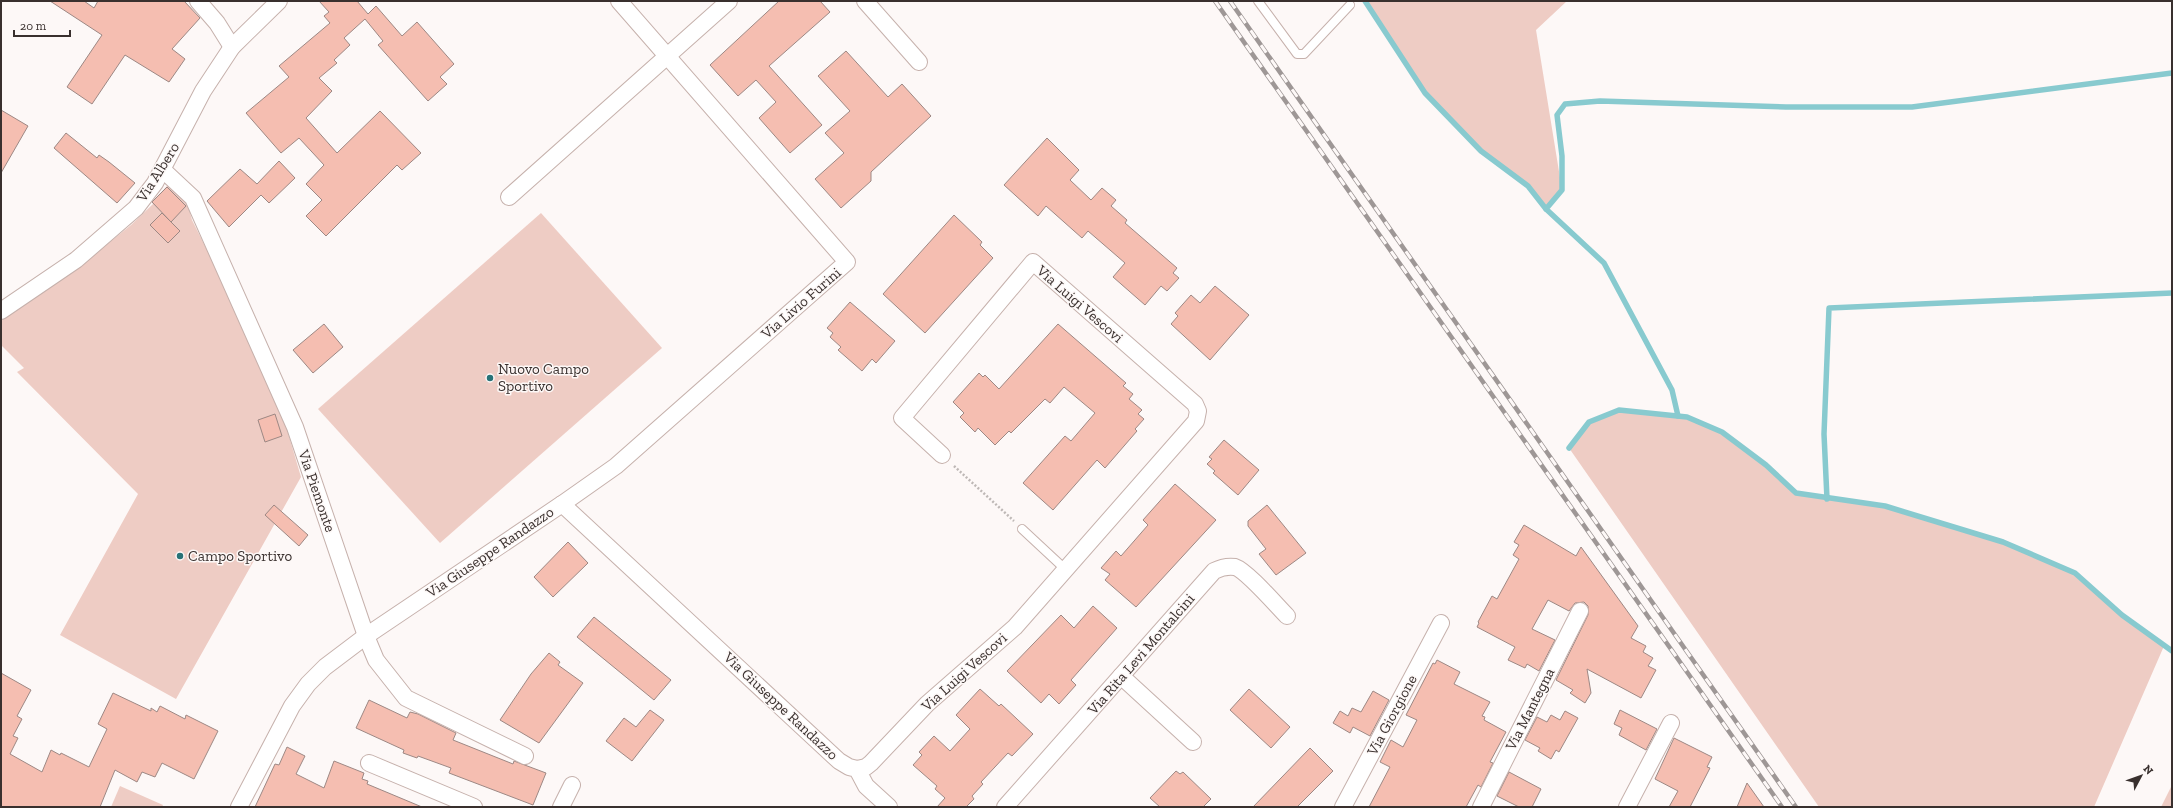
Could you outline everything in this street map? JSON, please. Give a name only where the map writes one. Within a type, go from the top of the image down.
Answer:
[{"type":"street","points":[[198,1],[217,23],[232,47]]},
{"type":"street","name":"Via Albero","points":[[1,311],[92,248],[136,208],[163,170],[203,91],[232,47],[279,1]]},
{"type":"street","name":"Via Livio Furini","points":[[562,504],[616,466],[847,262],[619,1]]},
{"type":"street","points":[[509,197],[668,57],[729,1]]},
{"type":"street","points":[[865,1],[919,62]]},
{"type":"street","name":"Via Piemonte","points":[[163,170],[193,198],[295,427],[366,636],[376,660],[406,698],[525,756]]},
{"type":"street","name":"Via Luigi Vescovi","points":[[857,768],[866,767],[871,763],[927,704],[1015,627],[1196,421],[1198,411],[1195,404],[1033,262],[902,418],[942,455]]},
{"type":"street","name":"Via Giuseppe Randazzo","points":[[239,807],[292,706],[308,684],[325,667],[366,636],[562,504],[839,761],[849,767],[857,768]]},
{"type":"street","name":"Via Rita Levi Montalcini","points":[[1005,807],[1214,571],[1222,567],[1235,567],[1244,572],[1287,616]]},
{"type":"street","name":"Via Mantegna","points":[[1481,807],[1580,611]]},
{"type":"street","name":"Via Giorgione","points":[[1343,807],[1441,623]]},
{"type":"street","points":[[1121,676],[1193,742]]},
{"type":"street","points":[[1627,807],[1671,723]]},
{"type":"street","points":[[369,763],[474,807]]},
{"type":"street","points":[[857,768],[866,786],[889,807]]},
{"type":"street","points":[[561,807],[572,785]]},
{"type":"lane","points":[[1258,1],[1297,54],[1304,54],[1350,5]]},
{"type":"lane","points":[[1022,529],[1065,569]]},
{"type":"path","points":[[942,455],[1022,529]]},
{"type":"shaded area","points":[[1365,1],[1567,1],[1536,30],[1562,190],[1546,209],[1528,186],[1481,151],[1425,93]]},
{"type":"shaded area","points":[[168,185],[188,205],[192,220],[251,338],[283,416],[301,477],[176,699],[60,635],[138,494],[17,372],[24,368],[1,345],[1,321],[79,267],[131,225],[153,204],[152,202]]},
{"type":"shaded area","name":"Nuovo Campo Sportivo","points":[[541,213],[662,348],[440,543],[318,409]]},
{"type":"shaded area","points":[[1619,410],[1678,416],[1722,432],[1766,465],[1796,493],[1885,506],[2003,542],[2075,573],[2122,615],[2164,646],[2094,807],[1819,807],[1569,448],[1589,422]]},
{"type":"shaded area","points":[[2172,785],[2172,807],[2161,807]]},
{"type":"shaded area","points":[[120,786],[163,805],[162,807],[111,807]]},
{"type":"building","points":[[50,1],[84,1],[94,8],[98,1],[184,1],[200,18],[172,49],[185,59],[169,82],[125,55],[92,104],[67,87],[102,35]]},
{"type":"building","points":[[319,1],[357,1],[368,14],[376,6],[402,36],[417,22],[454,64],[440,77],[447,84],[428,101],[378,45],[383,41],[365,19],[344,38],[350,45],[334,60],[337,63],[319,78],[332,91],[306,118],[337,153],[380,111],[421,153],[402,170],[397,165],[326,236],[306,216],[322,200],[306,184],[324,165],[299,138],[281,153],[246,113],[289,77],[279,66],[330,23],[324,16],[329,12]]},
{"type":"building","points":[[779,1],[820,1],[830,12],[769,66],[822,125],[790,153],[759,118],[776,102],[756,80],[738,96],[710,65]]},
{"type":"building","points":[[846,51],[888,97],[902,84],[931,116],[871,172],[871,181],[841,208],[815,179],[844,153],[825,133],[850,111],[818,76]]},
{"type":"building","points":[[1,110],[28,126],[1,173]]},
{"type":"building","points":[[66,133],[97,158],[99,155],[135,183],[117,203],[54,148]]},
{"type":"building","points":[[1047,138],[1079,170],[1070,180],[1091,200],[1102,188],[1116,200],[1111,206],[1127,220],[1125,223],[1177,268],[1173,273],[1179,278],[1167,291],[1161,286],[1145,305],[1113,277],[1125,263],[1088,231],[1082,238],[1046,206],[1038,216],[1004,185]]},
{"type":"building","points":[[279,161],[295,178],[269,203],[261,195],[229,227],[207,201],[240,169],[257,184]]},
{"type":"building","points":[[167,187],[186,206],[171,222],[152,202]]},
{"type":"building","points":[[162,213],[180,231],[168,243],[150,225]]},
{"type":"building","points":[[954,215],[982,242],[980,245],[993,258],[925,333],[883,294]]},
{"type":"building","points":[[1215,286],[1249,315],[1210,360],[1171,324],[1178,316],[1175,313],[1191,295],[1200,303]]},
{"type":"building","points":[[850,302],[895,341],[876,363],[872,359],[862,371],[838,350],[841,347],[830,337],[833,333],[827,328]]},
{"type":"building","points":[[324,324],[343,347],[313,373],[293,350]]},
{"type":"building","points":[[1058,324],[1126,383],[1123,386],[1133,394],[1129,399],[1142,410],[1138,414],[1144,419],[1135,429],[1137,431],[1105,468],[1097,460],[1053,510],[1023,483],[1065,436],[1071,441],[1095,413],[1064,387],[1050,403],[1045,399],[1011,433],[1009,431],[995,445],[978,428],[975,432],[960,417],[964,413],[953,402],[979,373],[983,377],[985,375],[999,389]]},
{"type":"building","points":[[275,414],[282,436],[265,442],[258,420]]},
{"type":"building","points":[[1224,440],[1259,470],[1238,495],[1213,473],[1215,471],[1207,464],[1212,459],[1209,457]]},
{"type":"building","points":[[1175,484],[1216,520],[1136,607],[1105,580],[1110,574],[1101,568],[1116,551],[1121,556],[1148,525],[1143,520]]},
{"type":"building","points":[[274,505],[308,535],[299,546],[265,515]]},
{"type":"building","points":[[1267,505],[1306,553],[1276,575],[1259,554],[1266,549],[1248,526],[1248,521]]},
{"type":"building","points":[[1524,525],[1576,556],[1581,547],[1638,626],[1631,638],[1646,646],[1643,652],[1653,658],[1648,666],[1656,670],[1641,698],[1587,669],[1591,693],[1585,703],[1570,693],[1573,690],[1556,680],[1588,615],[1588,606],[1584,602],[1575,603],[1569,611],[1548,600],[1532,629],[1555,640],[1539,671],[1527,664],[1525,668],[1508,660],[1515,647],[1477,627],[1478,622],[1492,596],[1497,599],[1519,559],[1513,555],[1519,545],[1514,542]]},
{"type":"building","points":[[568,542],[588,563],[553,597],[534,577]]},
{"type":"building","points":[[1093,606],[1117,628],[1071,680],[1076,685],[1059,704],[1049,694],[1041,703],[1007,671],[1061,615],[1074,628]]},
{"type":"building","points":[[594,617],[671,680],[654,700],[577,637]]},
{"type":"building","points":[[549,653],[560,662],[558,665],[583,683],[539,743],[500,720],[531,674]]},
{"type":"building","points":[[1437,660],[1460,672],[1454,684],[1490,702],[1482,716],[1485,717],[1484,720],[1506,732],[1490,762],[1493,763],[1481,787],[1478,785],[1466,807],[1369,807],[1390,767],[1380,762],[1391,740],[1403,747],[1417,720],[1406,715],[1433,663],[1435,664]]},
{"type":"building","points":[[1,673],[31,690],[17,716],[22,719],[13,736],[18,738],[10,754],[42,772],[51,750],[60,755],[61,753],[89,767],[107,729],[98,724],[113,693],[151,711],[151,708],[157,712],[160,706],[185,719],[186,715],[218,731],[194,779],[162,763],[155,777],[142,772],[137,782],[115,770],[100,807],[1,807]]},
{"type":"building","points":[[980,689],[999,706],[1001,704],[1033,734],[1012,756],[1008,753],[981,782],[983,784],[972,796],[974,799],[966,807],[937,807],[945,798],[935,789],[937,786],[913,765],[922,755],[919,752],[934,736],[950,751],[970,729],[956,715]]},
{"type":"building","points":[[1249,689],[1290,727],[1271,748],[1230,710]]},
{"type":"building","points":[[1373,691],[1389,700],[1370,736],[1353,727],[1350,733],[1333,723],[1340,711],[1348,716],[1352,708],[1361,712]]},
{"type":"building","points":[[369,700],[407,718],[410,712],[418,714],[456,733],[453,740],[513,764],[514,761],[546,773],[533,805],[449,773],[451,768],[418,756],[417,758],[403,753],[404,750],[356,728]]},
{"type":"building","points":[[650,710],[664,720],[632,761],[606,741],[624,718],[636,727]]},
{"type":"building","points":[[1620,710],[1657,729],[1646,750],[1619,735],[1622,728],[1614,724]]},
{"type":"building","points":[[1565,711],[1578,718],[1559,752],[1556,750],[1551,759],[1538,751],[1540,748],[1525,740],[1537,717],[1547,722],[1551,715],[1560,720]]},
{"type":"building","points":[[1674,738],[1712,757],[1707,767],[1710,768],[1690,807],[1669,807],[1678,791],[1655,779]]},
{"type":"building","points":[[287,747],[305,756],[296,774],[324,788],[334,761],[364,773],[362,779],[368,781],[367,784],[422,807],[255,807],[275,764],[279,765]]},
{"type":"building","points":[[1310,748],[1333,771],[1297,807],[1253,807]]},
{"type":"building","points":[[1176,771],[1180,774],[1183,772],[1211,799],[1203,807],[1160,807],[1150,798]]},
{"type":"building","points":[[1509,772],[1541,789],[1532,807],[1519,807],[1497,796]]},
{"type":"building","points":[[1747,783],[1764,807],[1737,807]]},
{"type":"waterway","points":[[1365,1],[1425,93],[1481,151],[1528,186],[1546,209]]},
{"type":"waterway","points":[[1678,416],[1672,390],[1604,263],[1546,209],[1562,190],[1562,156],[1557,115],[1565,104],[1600,101],[1786,107],[1912,107],[2172,73]]},
{"type":"waterway","points":[[1827,499],[1824,434],[1829,308],[2172,293]]},
{"type":"waterway","points":[[1569,448],[1589,422],[1619,410],[1687,417],[1722,432],[1766,465],[1796,493],[1885,506],[2003,542],[2075,573],[2122,615],[2172,651]]},
{"type":"railway","points":[[1215,1],[1782,807]]},
{"type":"railway","points":[[1230,1],[1796,807]]},
{"type":"place","name":"Nuovo Campo Sportivo","points":[[490,378]]},
{"type":"place","name":"Campo Sportivo","points":[[180,556]]}]
